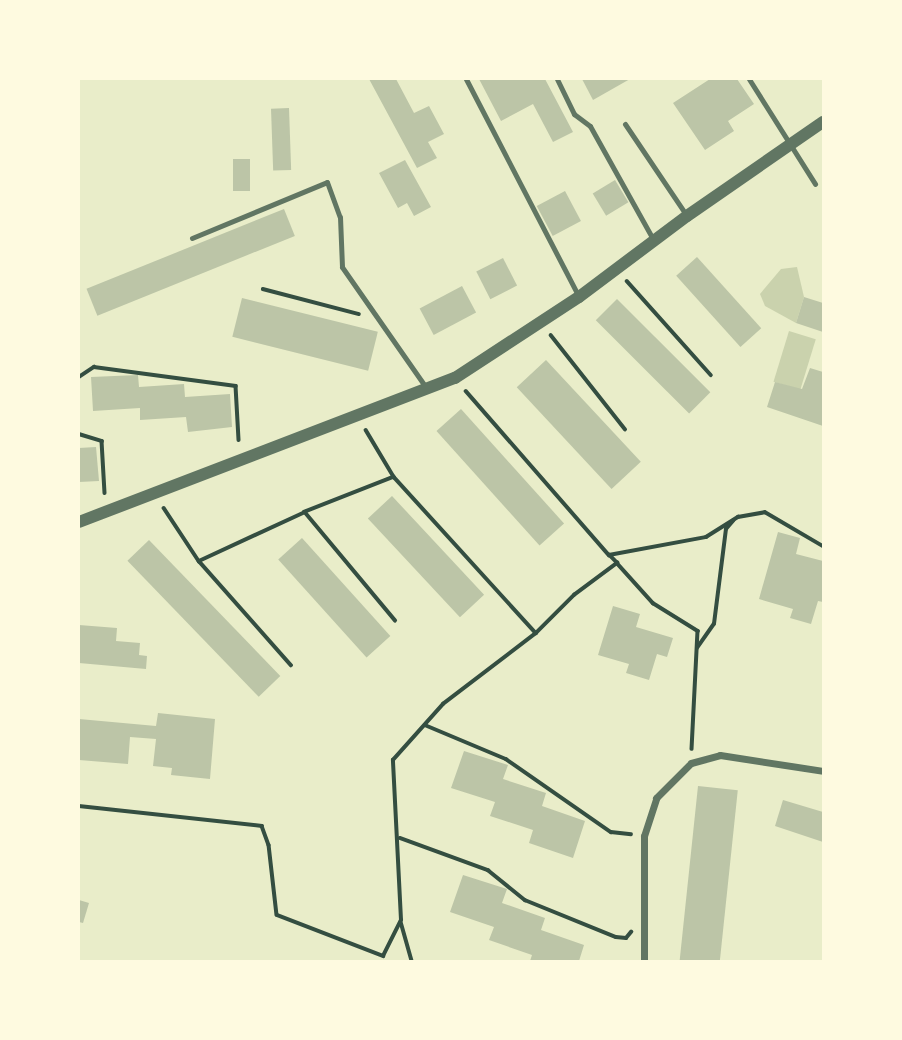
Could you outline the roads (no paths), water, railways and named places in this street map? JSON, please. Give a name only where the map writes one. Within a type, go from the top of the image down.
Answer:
[{"type":"street","points":[[79,522],[455,378],[579,297],[687,216],[823,122]]},
{"type":"street","points":[[644,961],[645,836],[656,798],[691,763],[720,755],[823,772]]},
{"type":"lane","points":[[466,79],[579,297]]},
{"type":"lane","points":[[557,79],[574,114],[590,126],[654,242]]},
{"type":"lane","points":[[749,79],[815,184]]},
{"type":"lane","points":[[625,124],[687,216]]},
{"type":"lane","points":[[192,238],[327,182],[340,217],[342,267],[382,320],[427,389]]}]
